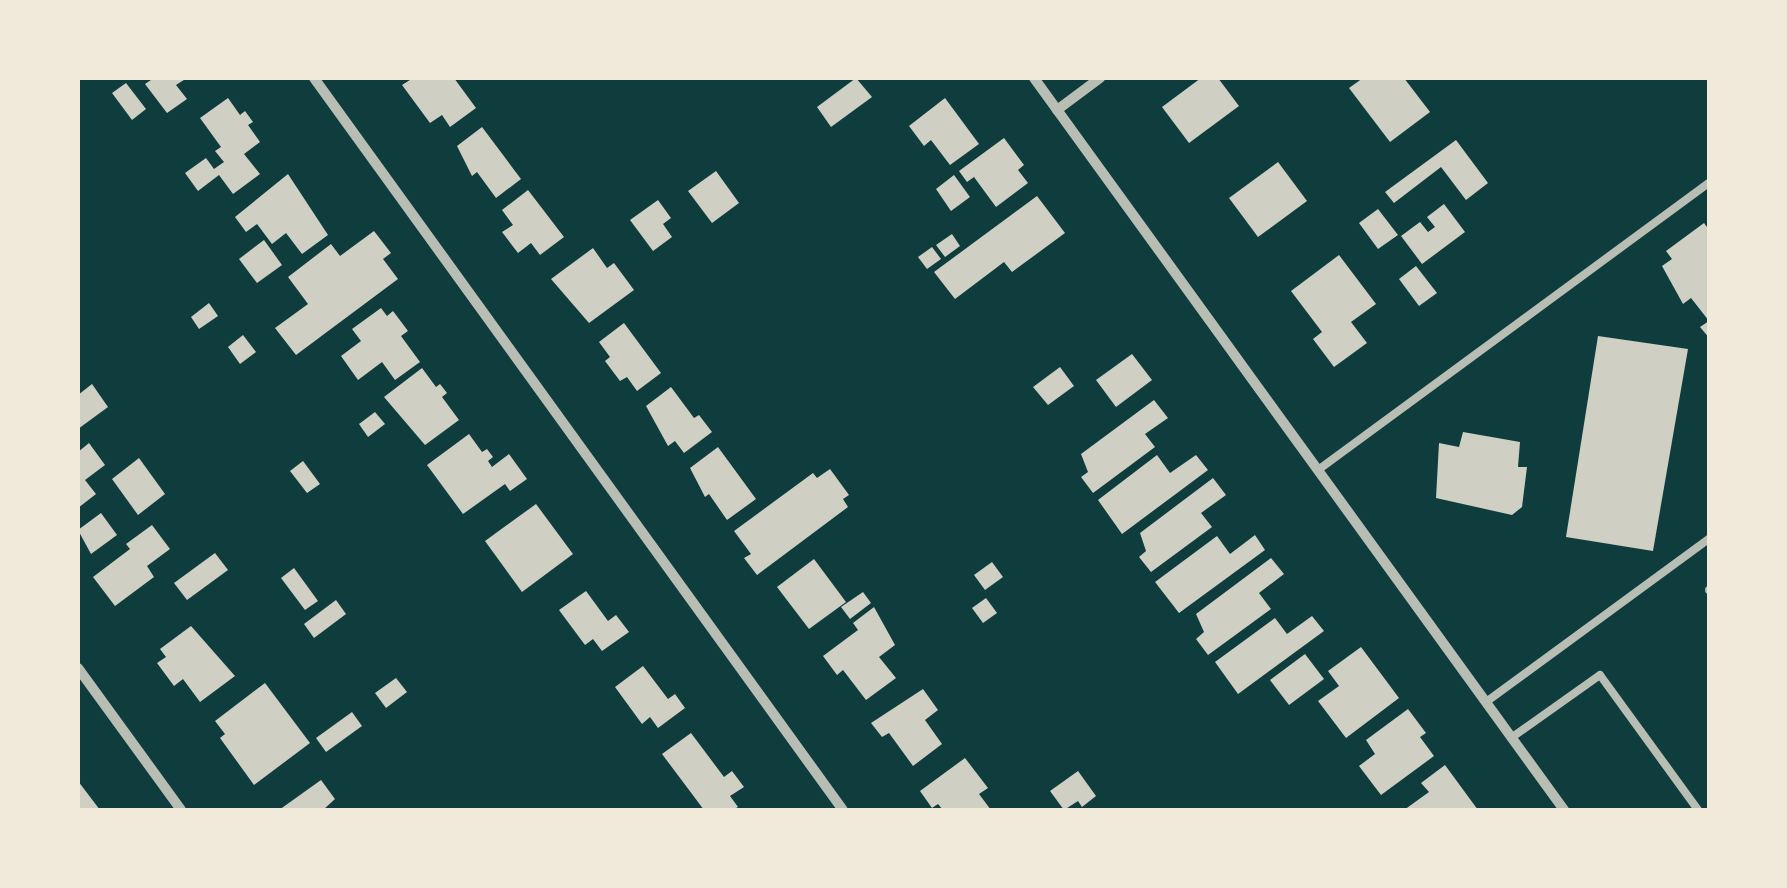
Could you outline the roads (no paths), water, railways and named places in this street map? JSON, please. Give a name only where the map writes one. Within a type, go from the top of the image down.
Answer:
[{"type":"street","points":[[314,78],[843,810]]},
{"type":"street","points":[[1034,78],[1564,810]]},
{"type":"street","points":[[1057,110],[1100,78]]},
{"type":"street","points":[[78,668],[181,810]]},
{"type":"lane","points":[[1318,470],[1710,182]]},
{"type":"lane","points":[[1486,702],[1710,538]]},
{"type":"lane","points":[[1511,738],[1600,675],[1698,810]]}]
